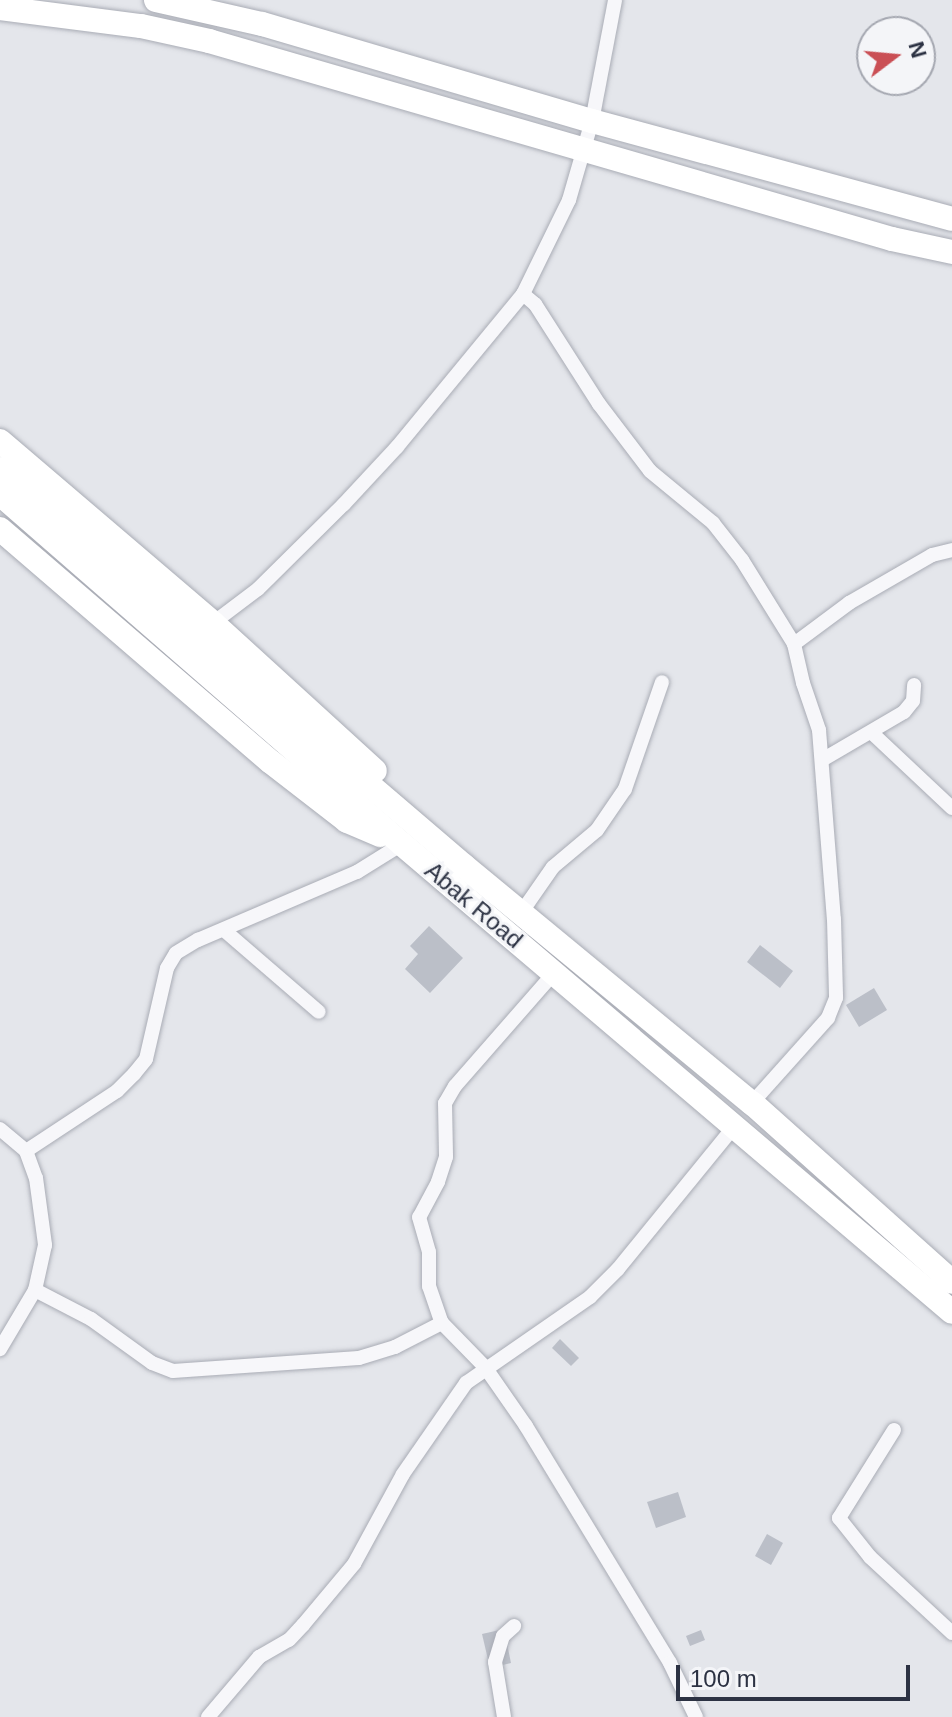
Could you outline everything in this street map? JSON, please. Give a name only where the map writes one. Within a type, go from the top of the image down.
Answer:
[{"type":"highway","points":[[156,0],[243,10],[592,121],[952,219]]},
{"type":"highway","points":[[0,8],[141,26],[209,41],[892,239],[952,252]]},
{"type":"highway","points":[[0,441],[213,623],[382,778],[464,866]]},
{"type":"highway","name":"Abak Road","points":[[0,469],[464,866],[752,1103],[952,1282]]},
{"type":"highway","name":"Abak Road","points":[[0,494],[402,844],[952,1312]]},
{"type":"highway","points":[[0,529],[271,762],[347,821],[402,844]]},
{"type":"street","points":[[213,623],[258,589],[344,504],[397,447],[523,294],[569,200],[592,121],[615,0]]},
{"type":"street","points":[[523,294],[535,304],[599,404],[650,471],[713,523],[742,560],[794,644],[819,730],[834,919],[836,998],[828,1018],[752,1103]]},
{"type":"street","points":[[794,644],[849,603],[932,555],[952,550]]},
{"type":"street","points":[[521,913],[553,867],[597,830],[625,789],[662,682]]},
{"type":"street","points":[[822,760],[904,712],[913,701],[914,685]]},
{"type":"street","points":[[871,732],[952,808]]},
{"type":"street","points":[[26,1151],[117,1091],[146,1059],[167,968],[176,953],[357,872],[402,844]]},
{"type":"street","points":[[224,930],[319,1012]]},
{"type":"street","points":[[554,973],[455,1086],[445,1103],[446,1157],[438,1182],[419,1217],[429,1252],[431,1295],[442,1323],[485,1367],[526,1426],[670,1663],[696,1717]]},
{"type":"street","points":[[208,1717],[259,1657],[289,1640],[354,1564],[403,1474],[466,1383],[590,1297],[618,1269],[734,1127]]},
{"type":"street","points":[[0,1129],[26,1151],[36,1178],[45,1245],[35,1290],[0,1349]]},
{"type":"street","points":[[35,1290],[80,1312],[152,1363],[173,1371],[359,1358],[395,1347],[442,1323]]},
{"type":"street","points":[[894,1430],[839,1518],[870,1557],[952,1633]]},
{"type":"street","points":[[504,1717],[495,1662],[503,1636],[514,1626]]},
{"type":"building","points":[[429,926],[463,958],[430,993],[405,969],[418,954],[410,946]]},
{"type":"building","points":[[760,945],[793,971],[780,988],[747,962]]},
{"type":"building","points":[[874,988],[887,1010],[859,1027],[846,1005]]},
{"type":"building","points":[[560,1339],[579,1358],[571,1366],[552,1348]]},
{"type":"building","points":[[678,1492],[686,1517],[656,1528],[647,1502]]},
{"type":"building","points":[[767,1534],[783,1543],[771,1565],[755,1556]]},
{"type":"building","points":[[504,1629],[511,1663],[490,1668],[482,1634]]},
{"type":"building","points":[[701,1630],[705,1640],[690,1646],[686,1636]]}]
